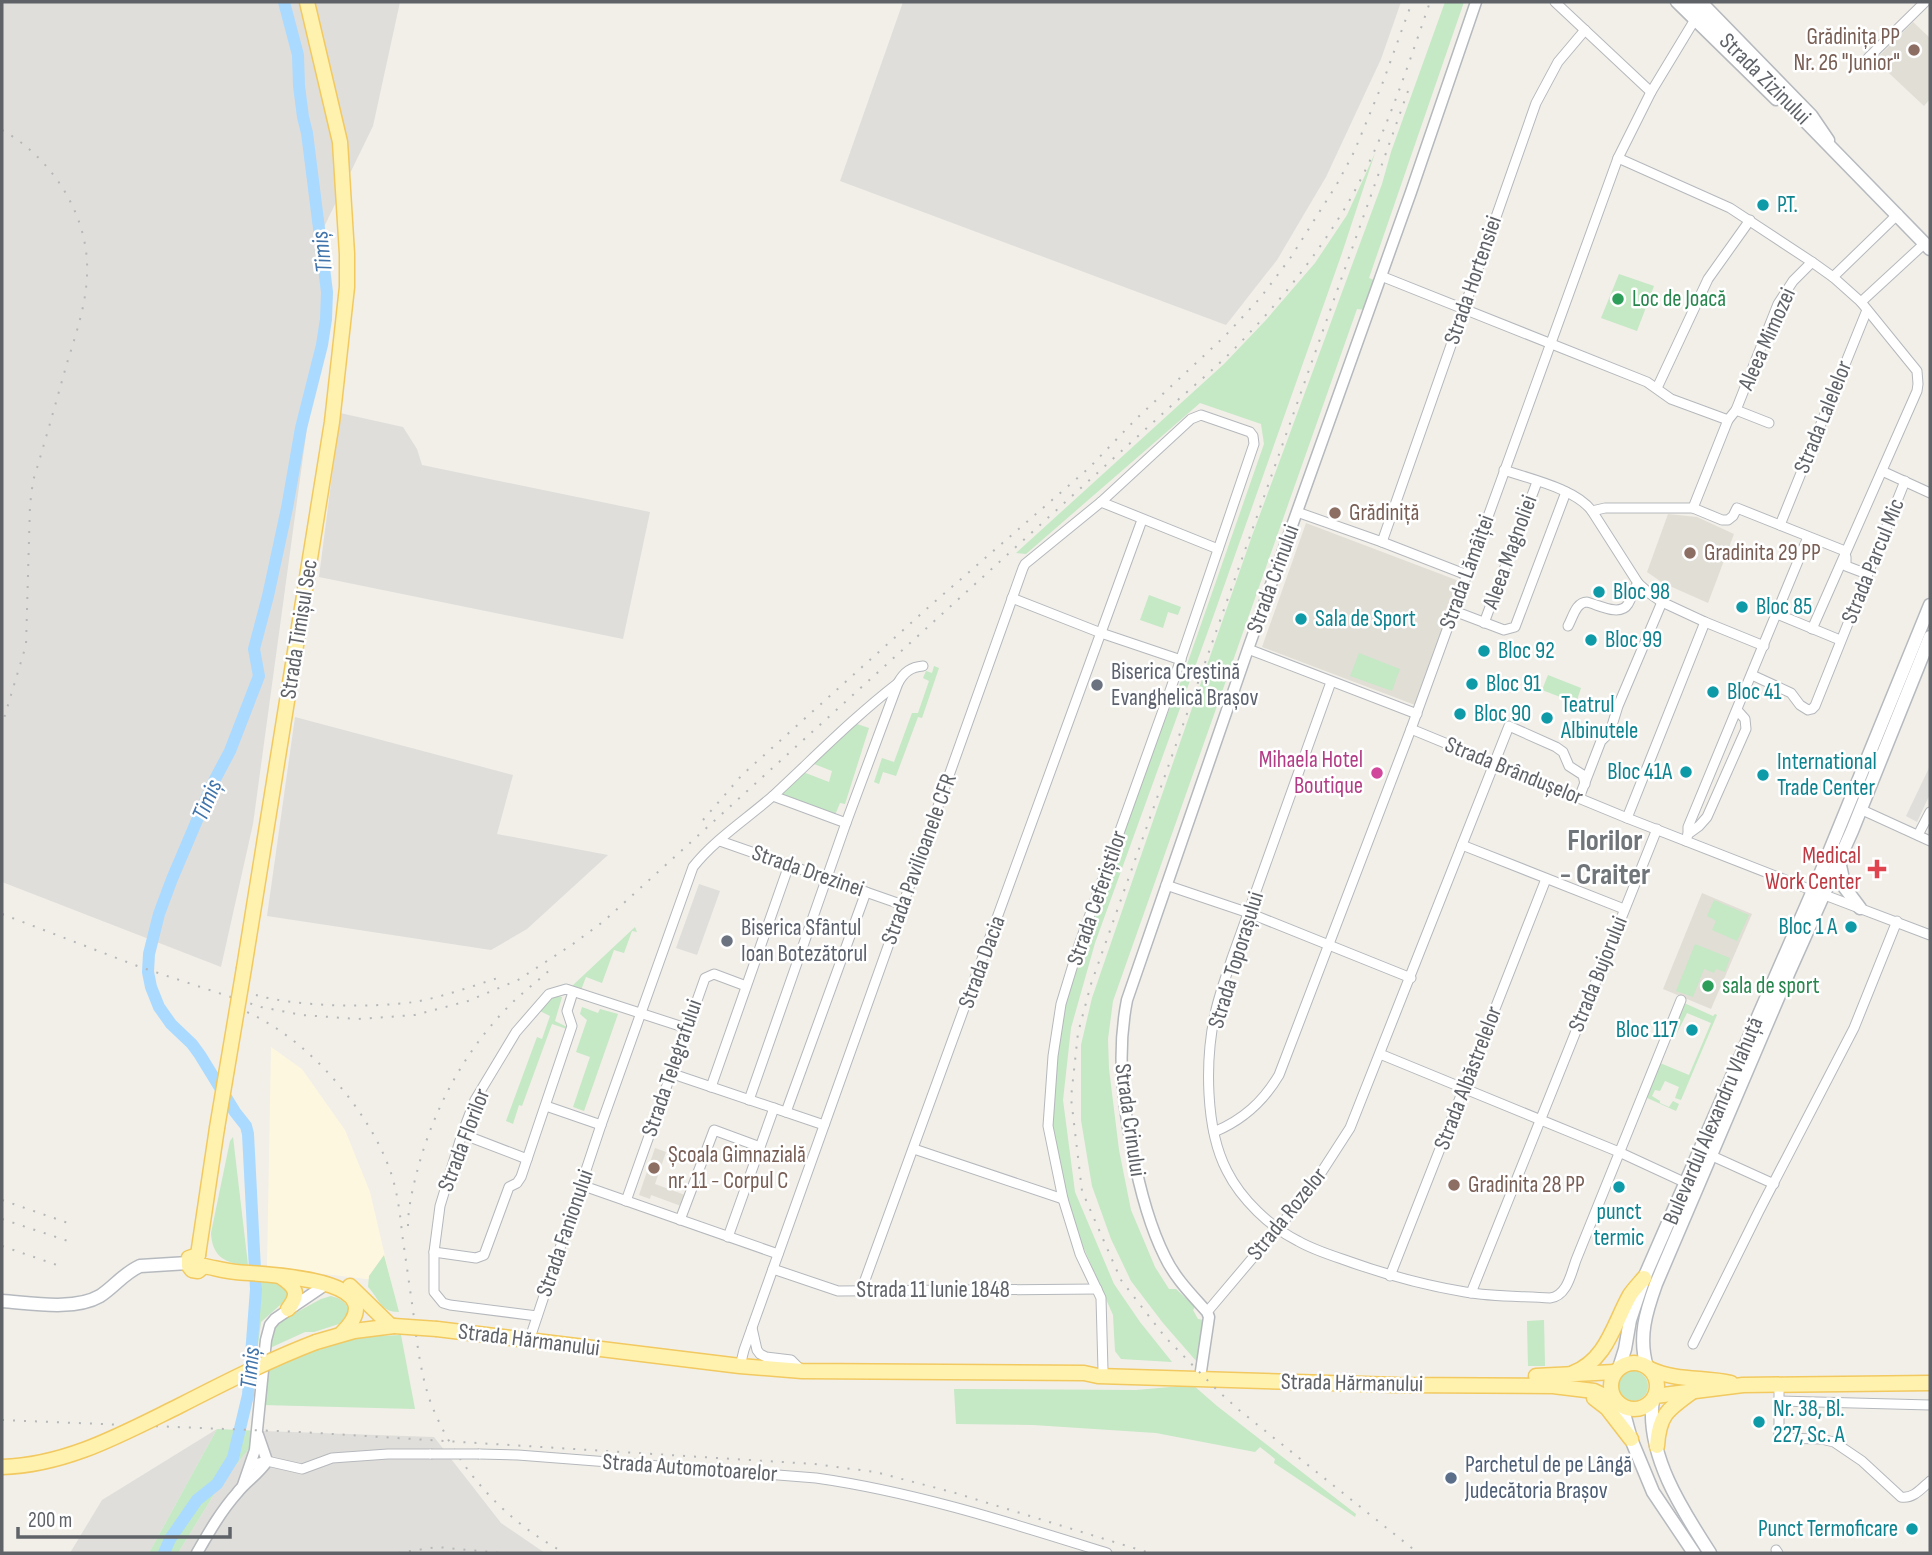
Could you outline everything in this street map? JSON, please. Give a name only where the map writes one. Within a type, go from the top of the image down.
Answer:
[{"type":"main road","name":"Strada Timișul Sec","points":[[197,1261],[332,422],[347,287],[340,142],[307,2]]},
{"type":"main road","name":"Strada Zizinului","points":[[1689,2],[1928,246]]},
{"type":"main road","name":"Bulevardul Alexandru Vlahuță","points":[[1648,1368],[1643,1341],[1645,1316],[1656,1284],[1819,893],[1930,605]]},
{"type":"main road","name":"Bulevardul Alexandru Vlahuță","points":[[1617,1370],[1644,1278],[1819,893],[1839,861],[1930,638]]},
{"type":"main road","points":[[1839,861],[1845,888],[1860,908]]},
{"type":"main road","points":[[2,1301],[44,1304],[84,1302],[101,1295],[140,1266],[197,1261],[232,1272],[331,1285],[343,1283],[349,1285],[393,1326]]},
{"type":"main road","points":[[273,1276],[289,1283],[295,1292],[295,1300],[288,1310]]},
{"type":"main road","points":[[1563,1376],[1580,1370],[1595,1360],[1632,1292],[1644,1278]]},
{"type":"main road","points":[[331,1285],[351,1297],[356,1309],[354,1319],[342,1333]]},
{"type":"main road","name":"Strada Hărmanului","points":[[2,1467],[50,1461],[100,1445],[235,1377],[316,1342],[365,1328],[393,1326],[802,1371],[1084,1373],[1103,1370],[1438,1377],[1563,1376],[1617,1370]]},
{"type":"main road","points":[[1743,1385],[1717,1380],[1679,1378],[1632,1363],[1617,1370],[1610,1384],[1613,1397],[1630,1409],[1641,1408],[1654,1397],[1743,1385],[1930,1383]]},
{"type":"main road","points":[[1648,1368],[1657,1384],[1651,1423],[1667,1478],[1676,1498],[1710,1553]]},
{"type":"main road","name":"Strada Hărmanului","points":[[1084,1373],[1098,1377],[1553,1386],[1594,1391],[1620,1404]]},
{"type":"main road","points":[[1578,1388],[1607,1408],[1631,1439]]},
{"type":"main road","points":[[1657,1446],[1658,1427],[1662,1419],[1694,1390]]},
{"type":"main road","points":[[1620,1404],[1653,1492],[1694,1553]]},
{"type":"street","name":"Strada Crinului","points":[[1207,1312],[1165,1258],[1148,1217],[1135,1168],[1122,1081],[1121,1044],[1127,1000],[1476,2]]},
{"type":"street","points":[[1555,2],[1651,92]]},
{"type":"street","points":[[1676,2],[1695,20]]},
{"type":"street","name":"Strada Zizinului","points":[[1702,2],[1812,115],[1841,156]]},
{"type":"street","points":[[1868,58],[1926,2]]},
{"type":"street","name":"Strada Lămâiței","points":[[1214,1132],[1250,1111],[1270,1089],[1279,1074],[1417,714],[1618,159],[1651,92],[1695,20]]},
{"type":"street","name":"Strada Zizinului","points":[[1695,20],[1789,112],[1841,156]]},
{"type":"street","name":"Strada Hortensiei","points":[[1382,542],[1536,103],[1558,62],[1585,30]]},
{"type":"street","name":"Aleea Mimozei","points":[[1618,159],[1730,208],[1812,262],[1780,299],[1693,508]]},
{"type":"street","points":[[1833,277],[1898,214]]},
{"type":"street","points":[[1657,388],[1708,279],[1750,220]]},
{"type":"street","points":[[1812,262],[1833,277],[1864,306],[1928,246]]},
{"type":"street","points":[[1381,276],[1647,382],[1671,399],[1728,420]]},
{"type":"street","name":"Strada Parcul Mic","points":[[1812,629],[1917,391],[1917,371],[1864,306]]},
{"type":"street","name":"Strada Lalelelor","points":[[1780,525],[1864,306]]},
{"type":"street","points":[[1736,410],[1769,424]]},
{"type":"street","name":"Strada Pavilioanele CFR","points":[[740,1366],[899,904],[1025,564],[1101,502],[1197,415],[1244,429],[1253,436]]},
{"type":"street","name":"Strada Ceferiștilor","points":[[1103,1370],[1101,1298],[1080,1254],[1063,1199],[1048,1126],[1052,1056],[1061,1004],[1079,946],[1181,660],[1254,444],[1253,436]]},
{"type":"street","name":"Aleea Magnoliei","points":[[1504,470],[1566,492],[1583,501],[1638,583],[1662,602],[1764,646]]},
{"type":"street","points":[[1882,471],[1930,492]]},
{"type":"street","name":"Strada Parcul Mic","points":[[1752,675],[1791,693],[1800,705],[1808,710],[1815,706],[1905,481]]},
{"type":"street","name":"Aleea Magnoliei","points":[[1484,623],[1537,482]]},
{"type":"street","name":"Aleea Magnoliei","points":[[1454,611],[1508,630],[1515,627],[1566,492]]},
{"type":"street","points":[[1101,502],[1218,549]]},
{"type":"street","points":[[1592,511],[1605,508],[1693,508],[1728,520],[1737,508],[1845,551],[1846,566],[1867,575]]},
{"type":"street","points":[[1297,512],[1466,575]]},
{"type":"street","name":"Strada Dacia","points":[[861,1291],[1142,520]]},
{"type":"street","points":[[1687,837],[1688,827],[1808,537]]},
{"type":"street","points":[[1568,626],[1582,602],[1618,611],[1623,609],[1638,583]]},
{"type":"street","points":[[1012,598],[1101,633],[1181,660]]},
{"type":"street","points":[[1579,798],[1662,602]]},
{"type":"street","name":"Strada Parcul Mic","points":[[1777,614],[1840,640]]},
{"type":"street","points":[[1627,818],[1705,622]]},
{"type":"street","points":[[1248,649],[1417,714]]},
{"type":"street","name":"Strada Fanionului","points":[[529,1341],[601,1125],[693,867],[859,714],[898,683],[912,667],[923,666]]},
{"type":"street","name":"Strada Toporașului","points":[[1331,682],[1219,1000],[1213,1025],[1209,1069],[1214,1132],[1222,1161],[1233,1181],[1251,1203],[1278,1228],[1309,1247],[1390,1276],[1471,1293],[1550,1298],[1559,1296],[1564,1289],[1619,1152]]},
{"type":"street","points":[[749,1100],[845,823],[898,683]]},
{"type":"street","points":[[1687,837],[1707,817],[1746,729],[1745,719],[1737,710]]},
{"type":"street","name":"Strada Rozelor","points":[[1207,1312],[1310,1190],[1350,1128],[1509,726],[1560,750],[1569,766],[1583,775],[1585,784]]},
{"type":"street","name":"Strada Brândușelor","points":[[1411,729],[1627,818],[1687,837],[1819,893],[1930,935]]},
{"type":"street","points":[[772,796],[845,823]]},
{"type":"street","points":[[1860,809],[1930,841]]},
{"type":"street","points":[[1918,835],[1930,812]]},
{"type":"street","name":"Strada Bujorului","points":[[1471,1293],[1657,829]]},
{"type":"street","name":"Strada Drezinei","points":[[720,841],[899,904]]},
{"type":"street","points":[[1462,845],[1624,909]]},
{"type":"street","points":[[711,1087],[789,864]]},
{"type":"street","name":"Strada Albăstrelelor","points":[[1390,1276],[1546,879]]},
{"type":"street","points":[[1166,885],[1249,913],[1411,978]]},
{"type":"street","points":[[786,1112],[866,892]]},
{"type":"street","points":[[1693,1344],[1854,1028],[1897,921]]},
{"type":"street","name":"Strada Telegrafului","points":[[626,1201],[703,981],[708,975],[714,975],[746,986]]},
{"type":"street","points":[[434,1252],[476,1258],[484,1255],[509,1187],[520,1181],[572,1026],[572,1020],[567,1014],[569,990],[686,1028]]},
{"type":"street","name":"Strada Florilor","points":[[537,1316],[443,1303],[438,1299],[433,1287],[434,1252],[439,1206],[475,1100],[516,1032],[549,994],[569,990]]},
{"type":"street","points":[[1619,1152],[1681,1000]]},
{"type":"street","points":[[1380,1054],[1541,1119],[1686,1182]]},
{"type":"street","points":[[670,1073],[824,1125]]},
{"type":"street","points":[[546,1106],[601,1125]]},
{"type":"street","points":[[728,1237],[774,1108]]},
{"type":"street","points":[[680,1220],[714,1130],[760,1147]]},
{"type":"street","points":[[462,1134],[527,1159]]},
{"type":"street","points":[[914,1149],[1063,1199]]},
{"type":"street","points":[[1710,1156],[1774,1184]]},
{"type":"street","points":[[581,1185],[778,1254]]},
{"type":"street","name":"Strada 11 Iunie 1848","points":[[773,1269],[838,1290],[1097,1289]]},
{"type":"street","points":[[243,1485],[254,1454],[268,1331],[275,1319],[331,1285]]},
{"type":"street","points":[[1201,1371],[1209,1317],[1207,1312]]},
{"type":"street","points":[[752,1327],[760,1354],[791,1360],[802,1371]]},
{"type":"street","points":[[1779,1385],[1779,1438],[1821,1439],[1840,1445],[1901,1497],[1913,1496],[1930,1481]]},
{"type":"street","points":[[1779,1402],[1930,1405]]},
{"type":"street","points":[[257,1429],[267,1461]]},
{"type":"street","name":"Strada Automotoarelor","points":[[267,1461],[302,1469],[336,1457],[388,1454],[518,1455],[816,1478],[905,1494],[1107,1553]]},
{"type":"street","points":[[251,1465],[267,1461]]},
{"type":"street","points":[[197,1553],[219,1516],[243,1485],[255,1476],[267,1461]]},
{"type":"shaded area","points":[[2,2],[400,2],[373,126],[322,231],[330,259],[253,824],[221,967],[2,882]]},
{"type":"shaded area","points":[[903,2],[1401,2],[1381,59],[1326,177],[1277,260],[1226,325],[840,181]]},
{"type":"shaded area","points":[[1913,22],[1930,38],[1930,99],[1924,106],[1875,60]]},
{"type":"shaded area","points":[[340,413],[403,427],[417,449],[422,465],[650,512],[623,639],[319,577]]},
{"type":"shaded area","name":"Gradinita 29 PP","points":[[1668,514],[1697,517],[1734,534],[1708,603],[1663,583],[1647,572]]},
{"type":"shaded area","points":[[1306,523],[1459,581],[1415,705],[1262,647]]},
{"type":"shaded area","points":[[295,717],[513,775],[497,834],[608,855],[527,929],[491,950],[267,916]]},
{"type":"shaded area","points":[[1929,768],[1930,794],[1917,822],[1906,816]]},
{"type":"shaded area","points":[[699,884],[720,891],[697,955],[676,948]]},
{"type":"shaded area","points":[[1702,893],[1752,914],[1711,1009],[1663,989]]},
{"type":"shaded area","points":[[271,1047],[302,1069],[345,1130],[370,1192],[391,1282],[267,1267]]},
{"type":"shaded area","name":"Școala Gimnazială nr. 11 - Corpul C","points":[[655,1148],[666,1152],[655,1184],[685,1195],[681,1206],[651,1195],[650,1199],[639,1195]]},
{"type":"shaded area","points":[[217,1429],[149,1553],[70,1553],[102,1500]]},
{"type":"shaded area","points":[[263,1431],[434,1437],[501,1523],[545,1553],[178,1553],[218,1488]]},
{"type":"green space","points":[[1445,2],[1464,2],[1369,278],[1376,281],[1366,310],[1357,309],[1113,1001],[1108,1039],[1109,1069],[1119,1150],[1131,1210],[1155,1267],[1169,1289],[1176,1289],[1195,1307],[1193,1310],[1198,1319],[1204,1320],[1197,1362],[1131,1281],[1111,1239],[1092,1186],[1081,1120],[1081,1045],[1092,998],[1252,536],[1382,184]]},
{"type":"green space","points":[[1375,153],[1212,620],[1095,943],[1071,1028],[1063,1100],[1075,1192],[1114,1284],[1172,1362],[1121,1359],[1115,1351],[1113,1315],[1082,1244],[1061,1186],[1050,1126],[1059,1017],[1264,444],[1261,424],[1200,403],[1026,554],[1016,553],[1224,364],[1266,320],[1315,263],[1347,215]]},
{"type":"green space","points":[[1619,274],[1654,286],[1637,331],[1601,318]]},
{"type":"green space","points":[[1149,595],[1181,607],[1178,615],[1168,612],[1163,628],[1140,620]]},
{"type":"green space","points":[[1359,653],[1400,669],[1392,691],[1350,676]]},
{"type":"green space","points":[[934,666],[939,668],[922,718],[918,717],[896,776],[883,772],[879,784],[874,782],[882,758],[894,762],[912,713],[918,713],[929,681],[923,678],[926,671],[932,673]]},
{"type":"green space","points":[[1548,675],[1581,688],[1576,703],[1542,690]]},
{"type":"green space","points":[[857,724],[869,728],[845,804],[840,803],[835,815],[778,795],[803,772],[829,782],[832,771],[814,764]]},
{"type":"green space","points":[[1714,900],[1749,915],[1737,941],[1712,930],[1716,921],[1707,916]]},
{"type":"green space","points":[[635,927],[637,932],[632,931],[624,953],[614,950],[602,983],[586,977],[581,990],[571,987]]},
{"type":"green space","points":[[1695,944],[1730,958],[1725,972],[1716,969],[1714,973],[1704,969],[1693,997],[1676,991]]},
{"type":"green space","points":[[562,997],[555,1021],[567,1029],[552,1024],[513,1124],[506,1121],[537,1037],[542,1039],[550,1016],[540,1011],[550,999]]},
{"type":"green space","points":[[1682,1002],[1713,1016],[1717,1015],[1681,1100],[1675,1098],[1679,1087],[1665,1081],[1660,1091],[1655,1090],[1652,1096],[1669,1107],[1673,1101],[1679,1104],[1676,1111],[1645,1097],[1660,1063],[1689,1075],[1711,1023],[1687,1013],[1676,1035],[1670,1033]]},
{"type":"green space","points":[[582,1007],[598,1013],[600,1009],[618,1014],[584,1111],[573,1107],[590,1057],[576,1052],[587,1020],[580,1014]]},
{"type":"green space","points":[[233,1137],[248,1265],[222,1258],[214,1248],[211,1233]]},
{"type":"green space","points":[[384,1255],[399,1312],[384,1307],[368,1287],[369,1276]]},
{"type":"green space","points":[[262,1281],[278,1282],[288,1292],[288,1298],[261,1322],[255,1354]]},
{"type":"green space","points":[[331,1296],[343,1301],[350,1312],[345,1322],[314,1332],[305,1332],[270,1348],[277,1323]]},
{"type":"green space","points":[[1544,1320],[1545,1366],[1528,1366],[1527,1321]]},
{"type":"green space","points":[[401,1335],[415,1409],[262,1405],[265,1372],[306,1354],[358,1337]]},
{"type":"green space","points":[[1633,1371],[1644,1375],[1648,1386],[1644,1397],[1633,1401],[1622,1397],[1618,1386],[1622,1375]]},
{"type":"green space","points":[[1193,1385],[1356,1514],[1355,1517],[1274,1463],[1275,1459],[1260,1447],[1255,1452],[1156,1433],[1033,1425],[956,1424],[954,1389],[1136,1390]]},
{"type":"green space","points":[[217,1429],[263,1431],[218,1488],[178,1553],[149,1553]]},
{"type":"waterway","name":"Timiș","points":[[164,1553],[170,1539],[197,1500],[217,1484],[233,1458],[248,1395],[256,1289],[248,1134],[246,1126],[200,1055],[159,1007],[148,972],[149,954],[159,914],[172,879],[212,785],[230,751],[259,676],[254,649],[268,596],[301,428],[326,319],[327,292],[299,86],[298,55],[284,2]]},
{"type":"railway","points":[[703,820],[742,775],[1089,468],[1137,418],[1225,336],[1261,297],[1291,257],[1354,152],[1412,2]]},
{"type":"railway","points":[[2,914],[140,967],[261,1007],[302,1015],[358,1019],[415,1015],[468,1001],[518,980],[604,921],[1212,370],[1252,330],[1308,263],[1359,184],[1393,107],[1430,2]]},
{"type":"railway","points":[[1408,91],[1091,984],[1078,1033],[1071,1098],[1082,1191],[1121,1280],[1165,1337],[1217,1390],[1418,1553]]},
{"type":"railway","points":[[2,130],[37,156],[64,191],[82,231],[87,275],[80,319],[33,481],[26,645],[2,725]]},
{"type":"railway","points":[[408,1226],[413,1190],[425,1145],[455,1077],[482,1036],[498,1018],[552,968]]},
{"type":"railway","points":[[256,995],[313,1004],[397,1004],[437,997],[504,976]]},
{"type":"railway","points":[[237,1008],[276,1028],[311,1055],[365,1120],[385,1157],[396,1193],[418,1351],[432,1406],[455,1451],[486,1492],[523,1526],[565,1553]]},
{"type":"railway","points":[[2,1200],[71,1224]]},
{"type":"railway","points":[[2,1219],[68,1241]]},
{"type":"railway","points":[[2,1246],[57,1265]]},
{"type":"railway","points":[[2,1420],[301,1432],[814,1464],[875,1472],[952,1492],[1150,1553]]},
{"type":"railway","points":[[398,1553],[437,1547],[501,1553]]},
{"type":"place","name":"Grădinița PP Nr. 26 \"Junior\"","points":[[1914,50]]},
{"type":"place","name":"P.T.","points":[[1763,205]]},
{"type":"place","name":"Loc de Joacă","points":[[1618,299]]},
{"type":"place","name":"Grădiniță","points":[[1335,513]]},
{"type":"place","name":"Gradinita 29 PP","points":[[1690,553]]},
{"type":"place","name":"Bloc 98","points":[[1599,592]]},
{"type":"place","name":"Bloc 85","points":[[1742,607]]},
{"type":"place","name":"Sala de Sport","points":[[1301,619]]},
{"type":"place","name":"Bloc 99","points":[[1591,640]]},
{"type":"place","name":"Bloc 92","points":[[1484,651]]},
{"type":"place","name":"Bloc 91","points":[[1472,684]]},
{"type":"place","name":"Biserica Creștină Evanghelică Brașov","points":[[1097,685]]},
{"type":"place","name":"Bloc 41","points":[[1713,692]]},
{"type":"place","name":"Bloc 90","points":[[1460,714]]},
{"type":"place","name":"Teatrul Albinutele","points":[[1547,718]]},
{"type":"place","name":"Bloc 41A","points":[[1686,772]]},
{"type":"place","name":"Mihaela Hotel Boutique","points":[[1377,773]]},
{"type":"place","name":"International Trade Center","points":[[1763,775]]},
{"type":"place","name":"Medical Work Center","points":[[1877,869]]},
{"type":"place","name":"Bloc 1 A","points":[[1851,927]]},
{"type":"place","name":"Biserica Sfântul Ioan Botezătorul","points":[[727,941]]},
{"type":"place","name":"sala de sport","points":[[1708,986]]},
{"type":"place","name":"Bloc 117","points":[[1692,1030]]},
{"type":"place","name":"Școala Gimnazială nr. 11 - Corpul C","points":[[654,1168]]},
{"type":"place","name":"Gradinita 28 PP","points":[[1454,1185]]},
{"type":"place","name":"punct termic","points":[[1619,1187]]},
{"type":"place","name":"Nr. 38, Bl. 227, Sc. A","points":[[1759,1422]]},
{"type":"place","name":"Parchetul de pe Lângă Judecătoria Brașov","points":[[1451,1478]]},
{"type":"place","name":"Punct Termoficare","points":[[1912,1529]]},
{"type":"district","name":"Florilor - Craiter","points":[[1605,858]]}]
